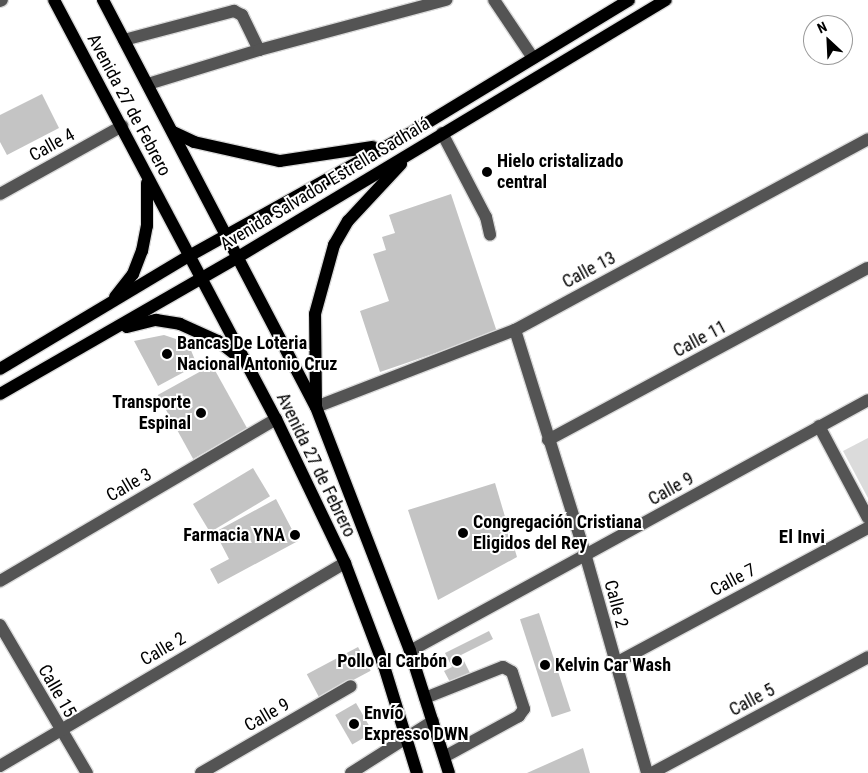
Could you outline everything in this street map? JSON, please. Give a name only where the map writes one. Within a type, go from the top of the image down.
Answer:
[{"type":"main road","name":"Avenida 27 de Febrero","points":[[54,0],[276,419],[344,563],[384,666],[417,773]]},
{"type":"main road","name":"Avenida 27 de Febrero","points":[[103,0],[316,407],[410,650],[449,773]]},
{"type":"main road","name":"Avenida Salvador Estrella Sadhalá","points":[[0,369],[227,234],[417,129],[629,0]]},
{"type":"main road","name":"Avenida Salvador Estrella Sadhalá","points":[[0,394],[201,279],[423,144],[666,0]]},
{"type":"main road","points":[[173,132],[194,142],[280,161],[367,150],[417,129]]},
{"type":"main road","points":[[316,407],[315,314],[334,245],[348,222],[367,200],[423,144]]},
{"type":"main road","points":[[100,310],[118,294],[133,274],[142,251],[149,201],[146,176]]},
{"type":"main road","points":[[95,340],[156,320],[180,324],[218,341],[244,360]]},
{"type":"street","points":[[148,84],[259,50],[446,0]]},
{"type":"street","points":[[494,0],[533,58]]},
{"type":"street","points":[[124,40],[234,11],[242,15],[259,50]]},
{"type":"street","name":"Calle 4","points":[[0,194],[122,126]]},
{"type":"street","points":[[442,133],[486,217],[490,234]]},
{"type":"street","name":"Calle 13","points":[[316,407],[515,330],[868,139]]},
{"type":"street","name":"Calle 11","points":[[548,440],[868,268]]},
{"type":"street","name":"Calle 2","points":[[515,330],[586,557],[614,664],[647,773]]},
{"type":"street","name":"Calle 9","points":[[410,650],[586,557],[868,400]]},
{"type":"street","name":"Calle 3","points":[[0,581],[276,419]]},
{"type":"street","points":[[819,426],[868,518]]},
{"type":"street","name":"Calle 7","points":[[614,664],[868,528]]},
{"type":"street","name":"Calle 2","points":[[0,766],[344,563]]},
{"type":"street","name":"Calle 15","points":[[0,625],[59,730],[87,773]]},
{"type":"street","name":"Calle 5","points":[[652,773],[868,657]]},
{"type":"street","points":[[425,698],[504,666],[512,672],[524,708],[519,716],[444,757]]},
{"type":"street","name":"Calle 9","points":[[201,773],[351,686]]},
{"type":"street","points":[[351,773],[432,721]]},
{"type":"shaded area","points":[[868,438],[868,498],[843,451]]},
{"type":"building","points":[[42,94],[59,128],[7,155],[0,142],[0,115]]},
{"type":"building","points":[[451,194],[497,332],[380,372],[360,311],[389,301],[373,254],[386,250],[382,237],[395,233],[389,215]]},
{"type":"building","name":"Bancas De Loteria Nacional Antonio Cruz","points":[[164,335],[188,343],[197,365],[158,386],[134,341]]},
{"type":"building","name":"Transporte Espinal","points":[[212,365],[247,429],[193,459],[158,395]]},
{"type":"building","points":[[253,468],[270,496],[210,532],[193,504]]},
{"type":"building","name":"Congregación Cristiana Eligidos del Rey","points":[[495,483],[517,557],[438,600],[408,510]]},
{"type":"building","points":[[276,499],[298,541],[218,584],[210,569],[229,559],[215,532]]},
{"type":"building","name":"Kelvin Car Wash","points":[[539,613],[571,711],[552,717],[520,619]]},
{"type":"building","name":"Pollo al Carbón","points":[[489,631],[493,639],[461,655],[471,675],[451,684],[444,671],[452,667],[445,653]]},
{"type":"building","points":[[358,647],[371,671],[319,698],[307,674]]},
{"type":"building","name":"Envío Expresso DWN","points":[[356,703],[373,732],[352,744],[335,715]]},
{"type":"building","points":[[583,748],[590,773],[527,773]]},
{"type":"place","name":"Hielo cristalizado central","points":[[487,172]]},
{"type":"place","name":"Bancas De Loteria Nacional Antonio Cruz","points":[[167,354]]},
{"type":"place","name":"Transporte Espinal","points":[[201,413]]},
{"type":"place","name":"Congregación Cristiana Eligidos del Rey","points":[[463,533]]},
{"type":"place","name":"Farmacia YNA","points":[[295,535]]},
{"type":"place","name":"Pollo al Carbón","points":[[457,661]]},
{"type":"place","name":"Kelvin Car Wash","points":[[545,665]]},
{"type":"place","name":"Envío Expresso DWN","points":[[354,724]]},
{"type":"district","name":"El Invi","points":[[802,537]]}]
